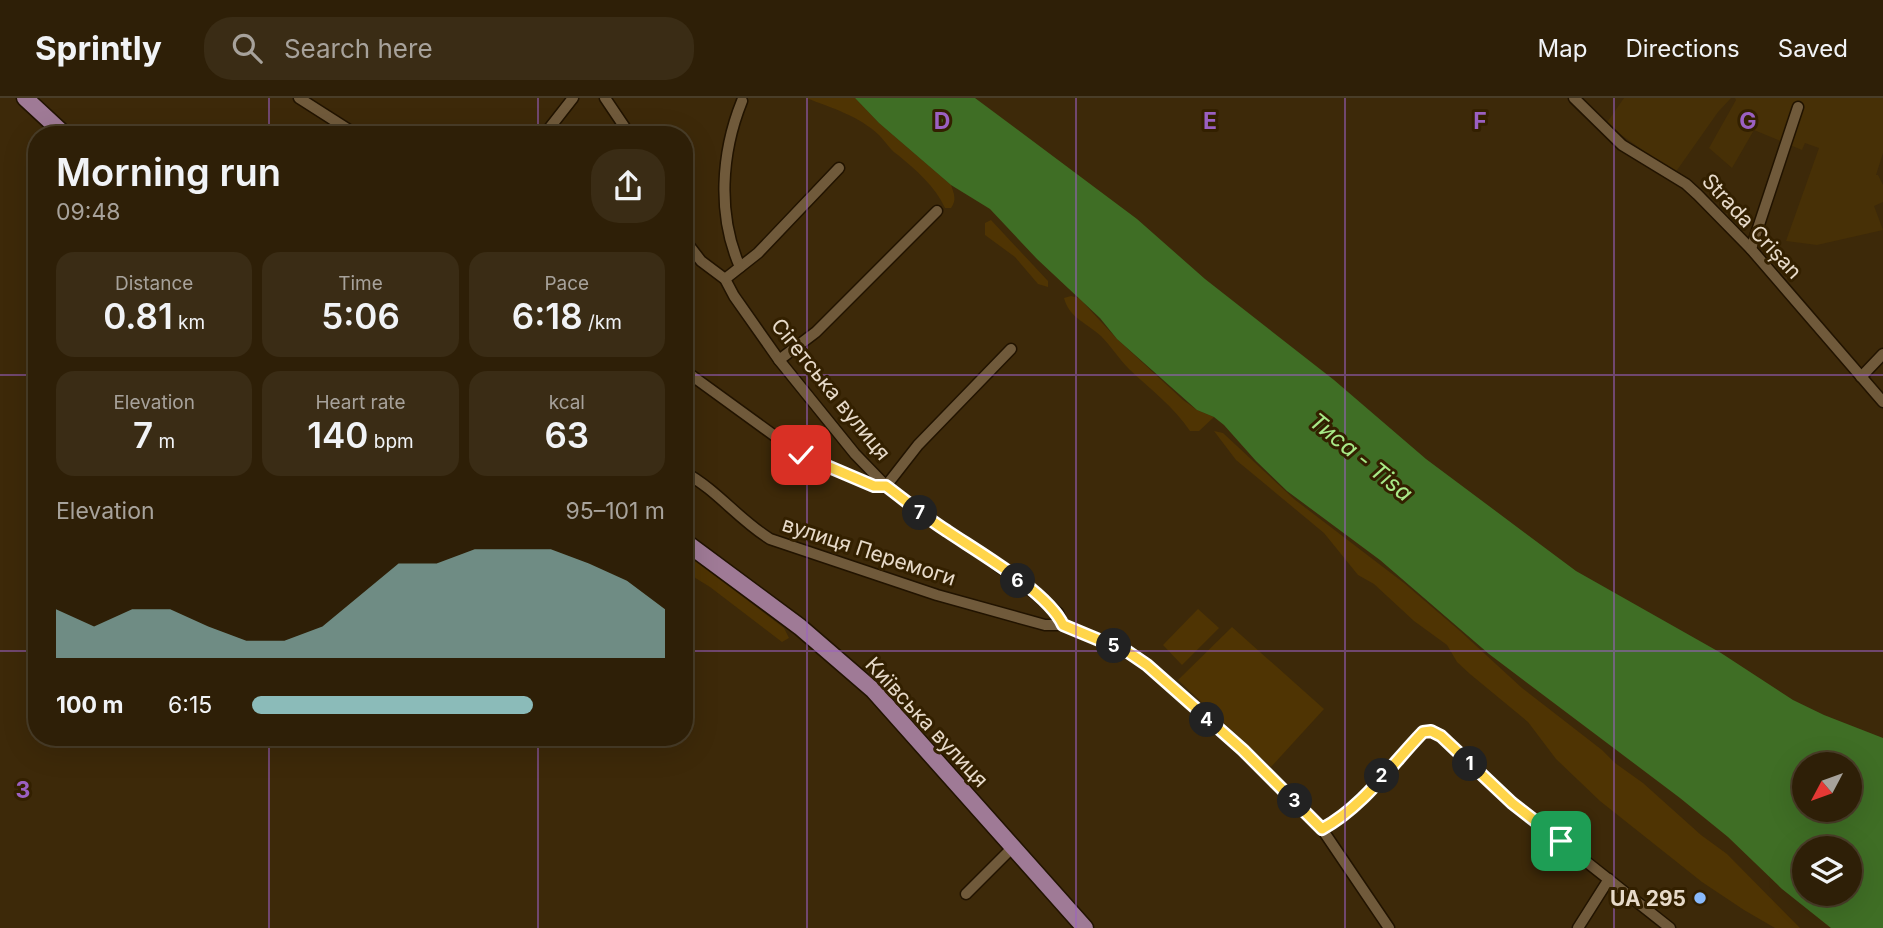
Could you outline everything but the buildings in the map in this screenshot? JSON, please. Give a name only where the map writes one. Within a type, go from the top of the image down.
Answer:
[{"type":"main road","points":[[25,98],[55,126]]},
{"type":"main road","name":"Київська вулиця","points":[[693,548],[800,627],[873,690],[1085,928]]},
{"type":"street","points":[[299,98],[343,126]]},
{"type":"street","points":[[551,126],[573,98]]},
{"type":"street","points":[[605,98],[625,126]]},
{"type":"street","name":"Strada Crișan","points":[[1574,98],[1622,145],[1692,189],[1751,249],[1883,402]]},
{"type":"street","points":[[740,267],[728,229],[724,197],[732,127],[743,101]]},
{"type":"street","points":[[1751,249],[1798,107]]},
{"type":"street","points":[[726,279],[758,253],[839,168]]},
{"type":"street","points":[[779,360],[832,316],[937,211]]},
{"type":"street","name":"Сігетська вулиця","points":[[693,251],[701,261],[726,279],[734,296],[779,360],[855,454],[886,486],[1038,596],[1058,613],[1063,625]]},
{"type":"street","points":[[693,377],[801,455],[874,486],[886,486],[918,445],[1011,349]]},
{"type":"street","points":[[1861,377],[1883,354]]},
{"type":"street","name":"вулиця Перемоги","points":[[693,477],[723,499],[748,526],[769,539],[937,595],[1045,625],[1063,625]]},
{"type":"street","points":[[1063,625],[1128,652],[1147,665],[1243,750],[1322,829],[1390,928]]},
{"type":"street","points":[[1322,829],[1337,821],[1367,794],[1423,732],[1431,731],[1441,736],[1512,803],[1670,928]]},
{"type":"street","points":[[965,894],[1013,847]]},
{"type":"street","points":[[1578,928],[1609,879]]},
{"type":"shaded area","points":[[806,98],[855,98],[879,123],[951,185],[954,200],[951,208],[945,208],[925,179],[871,128],[845,113]]},
{"type":"shaded area","points":[[1624,98],[1731,98],[1675,173],[1606,124]]},
{"type":"shaded area","points":[[1735,98],[1883,98],[1883,153],[1876,175],[1883,185],[1883,202],[1874,206],[1883,230],[1817,245],[1786,241],[1819,148],[1805,143],[1802,150],[1754,130],[1732,168],[1709,148]]},
{"type":"shaded area","points":[[991,220],[1048,281],[1048,287],[1038,284],[1015,257],[985,235],[985,223]]},
{"type":"shaded area","points":[[1064,298],[1079,298],[1117,339],[1183,400],[1214,417],[1199,431],[1190,431],[1169,406],[1125,365],[1101,336],[1070,311]]},
{"type":"shaded area","points":[[1214,431],[1223,433],[1294,499],[1404,583],[1522,688],[1643,783],[1701,835],[1727,854],[1800,928],[1775,928],[1744,910],[1702,882],[1600,801],[1556,759],[1528,722],[1457,662],[1447,645],[1414,621],[1374,584],[1358,575],[1324,533],[1236,460]]},
{"type":"shaded area","points":[[693,559],[784,628],[789,638],[782,642],[693,577]]},
{"type":"shaded area","points":[[1198,609],[1219,628],[1182,665],[1163,645]]},
{"type":"shaded area","points":[[1232,627],[1324,709],[1271,767],[1178,680]]},
{"type":"water","name":"Тиса - Tisa","points":[[855,98],[975,98],[1137,219],[1205,279],[1334,380],[1426,459],[1576,571],[1721,653],[1793,700],[1883,738],[1883,928],[1831,928],[1803,906],[1862,906],[1862,836],[1792,836],[1792,897],[1728,837],[1680,798],[1489,654],[1380,560],[1287,491],[1224,425],[1214,417],[1197,410],[1117,339],[1100,318],[1037,259],[990,209],[951,185],[879,123]]},
{"type":"place","name":"UA 295","points":[[1700,898]]},
{"type":"route","points":[[801,455],[874,486],[886,486],[1038,596],[1058,613],[1063,625],[1128,652],[1147,665],[1243,750],[1322,829],[1337,821],[1367,794],[1423,732],[1431,731],[1441,736],[1512,803],[1561,841]]}]
